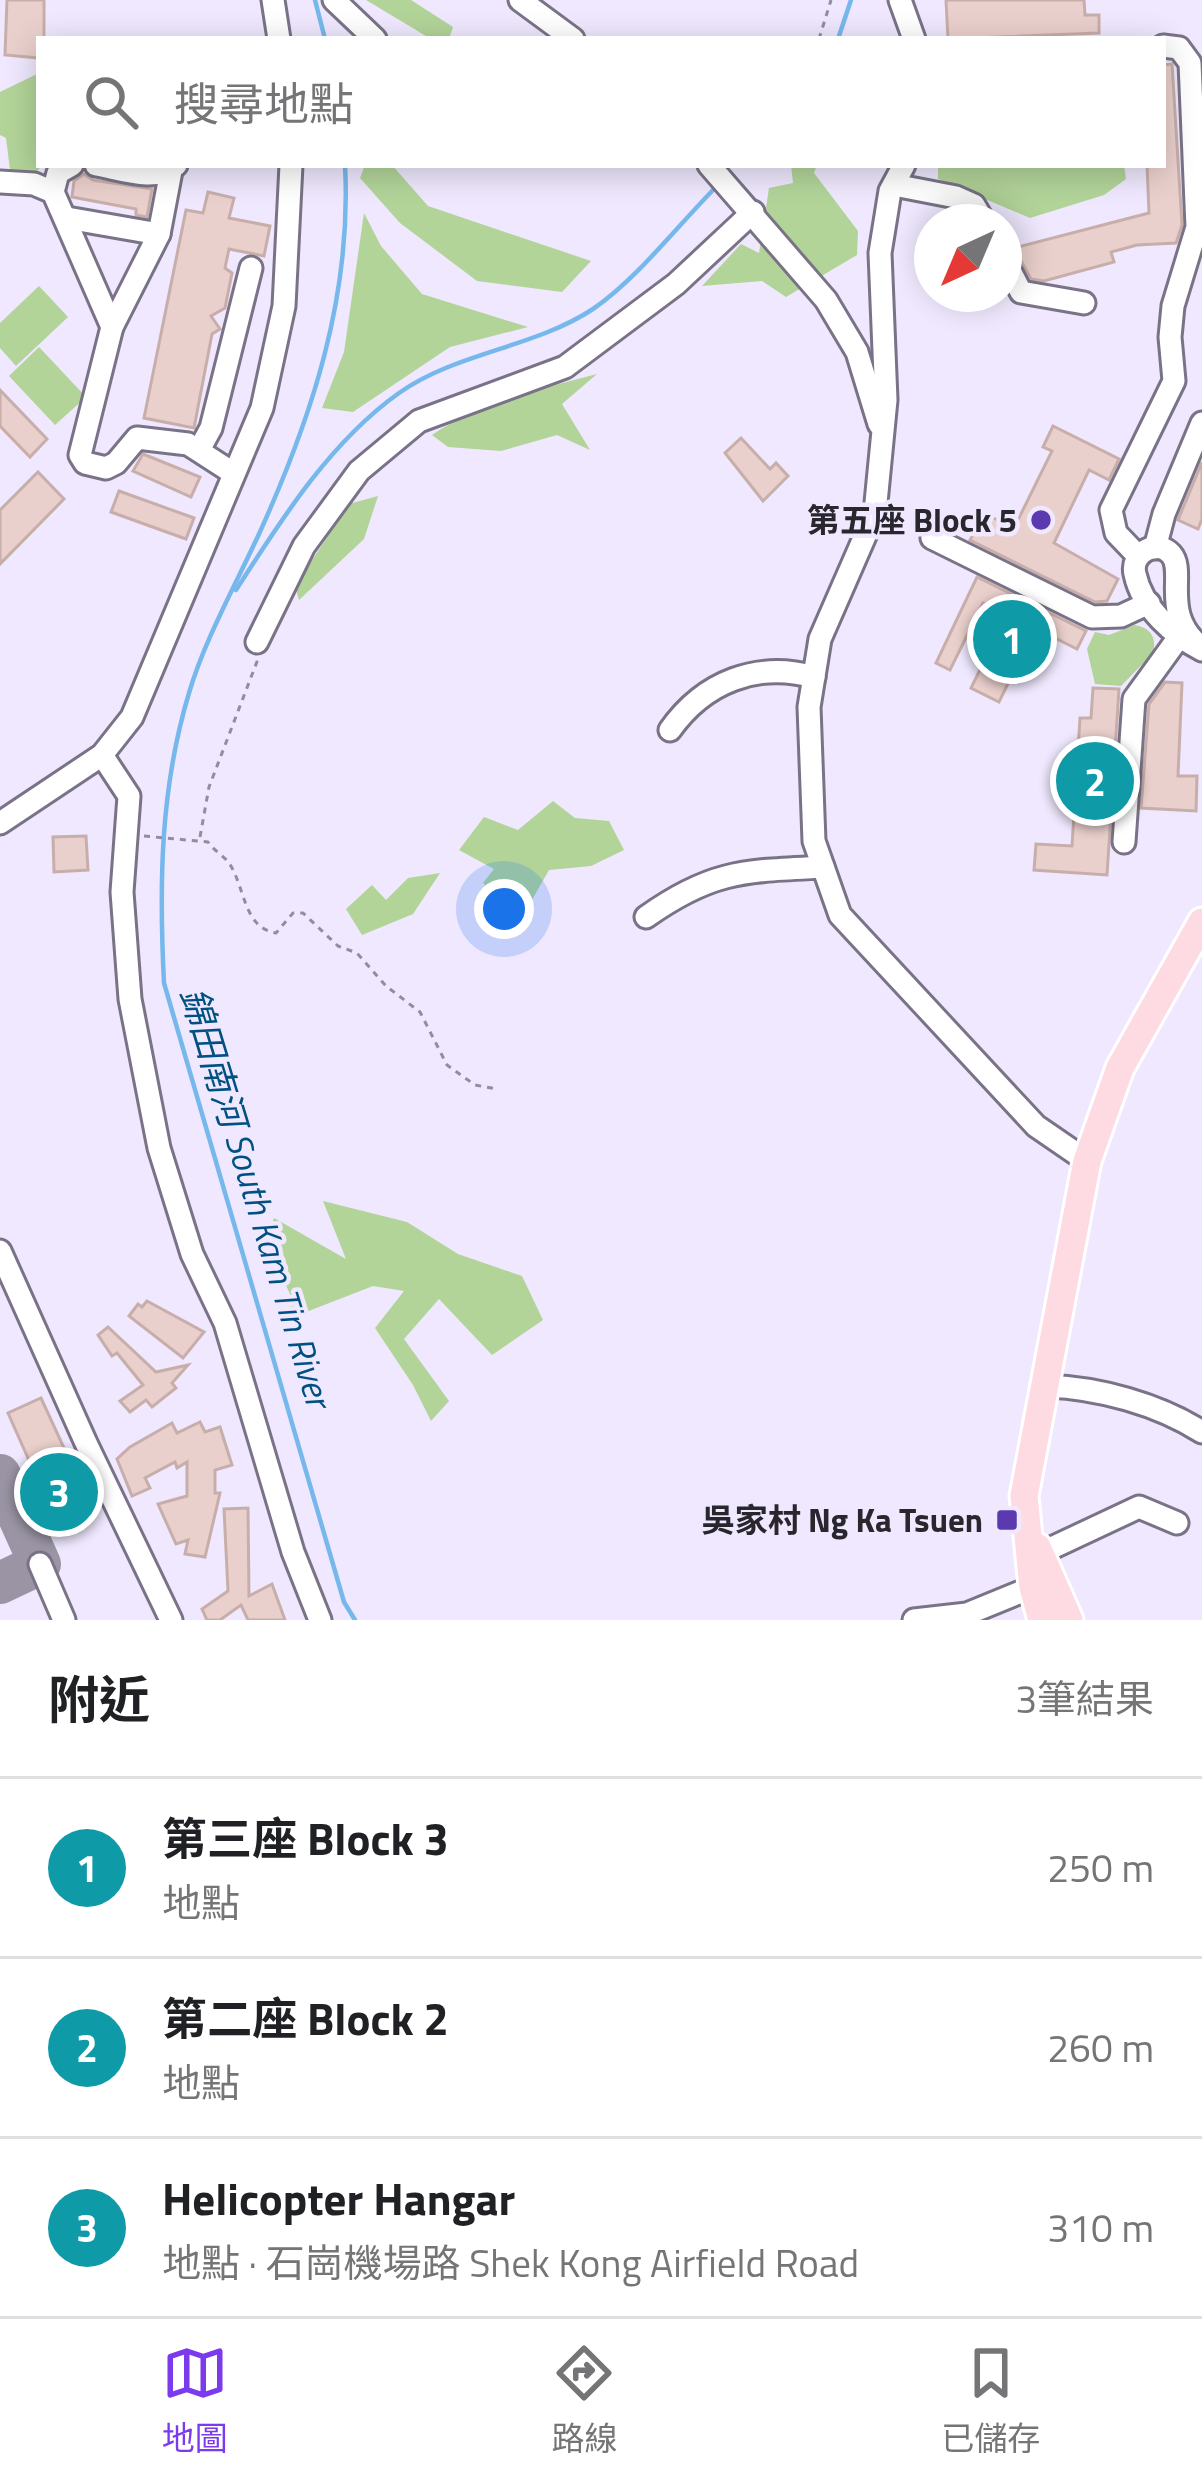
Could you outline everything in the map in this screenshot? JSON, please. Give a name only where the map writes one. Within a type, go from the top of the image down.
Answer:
[{"type":"main road","points":[[1069,1620],[1035,1544],[1024,1496],[1087,1161],[1120,1068],[1202,922]]},
{"type":"main road","points":[[1035,1544],[1033,1587],[1042,1620]]},
{"type":"street","points":[[273,0],[279,36]]},
{"type":"street","points":[[334,0],[372,36]]},
{"type":"street","points":[[520,0],[569,36]]},
{"type":"street","points":[[900,0],[913,36]]},
{"type":"street","points":[[1166,47],[1184,52],[1196,70],[1197,227],[1173,307],[1174,381],[1111,510],[1116,533],[1147,552],[1172,555],[1178,615],[1202,649]]},
{"type":"street","points":[[53,192],[58,173],[66,168]]},
{"type":"street","points":[[112,168],[155,176],[174,168]]},
{"type":"street","points":[[174,168],[158,235],[112,327],[80,455],[85,463],[106,469],[136,438],[188,444],[232,473]]},
{"type":"street","points":[[0,823],[102,755],[132,717],[262,408],[284,306],[291,168]]},
{"type":"street","points":[[712,168],[836,317],[856,352],[882,430]]},
{"type":"street","points":[[972,204],[899,175],[880,253],[886,400],[875,513],[820,639],[809,707],[814,841],[840,915],[1036,1126],[1087,1161]]},
{"type":"street","points":[[0,182],[34,184],[53,192],[112,327]]},
{"type":"street","points":[[257,642],[304,546],[359,471],[419,421],[565,367],[676,284],[753,212]]},
{"type":"street","points":[[67,218],[158,235]]},
{"type":"street","points":[[199,449],[211,428],[250,268]]},
{"type":"street","points":[[1022,292],[1084,303]]},
{"type":"street","points":[[1202,424],[1135,574],[1149,603],[1179,637],[1202,649]]},
{"type":"street","points":[[932,538],[1092,616],[1121,616],[1149,603]]},
{"type":"street","points":[[1124,842],[1134,699],[1179,637]]},
{"type":"street","points":[[670,730],[697,698],[719,684],[764,670],[814,677]]},
{"type":"street","points":[[102,755],[128,790],[122,892],[130,999],[159,1148],[192,1254],[225,1323],[293,1552],[320,1620]]},
{"type":"street","points":[[646,917],[700,883],[726,874],[823,867]]},
{"type":"street","points":[[0,1251],[171,1620]]},
{"type":"street","points":[[1047,1386],[1097,1391],[1202,1432]]},
{"type":"street","points":[[1035,1544],[1139,1507],[1177,1523]]},
{"type":"street","points":[[40,1564],[64,1620]]},
{"type":"street","points":[[914,1620],[967,1614],[1033,1587]]},
{"type":"path","points":[[820,36],[831,0]]},
{"type":"path","points":[[200,839],[209,787],[259,658],[257,642]]},
{"type":"path","points":[[124,836],[200,839],[227,860],[250,914],[265,931],[276,933],[293,913],[302,913],[411,1002],[428,1023],[448,1065],[475,1085],[497,1089]]},
{"type":"green space","points":[[366,0],[411,0],[453,27],[450,36],[426,36]]},
{"type":"green space","points":[[36,74],[36,168],[40,168],[36,172],[10,170],[6,138],[0,135],[0,92]]},
{"type":"green space","points":[[364,168],[395,168],[428,206],[591,261],[562,292],[477,281],[400,223],[360,178]]},
{"type":"green space","points":[[791,168],[816,168],[814,173],[858,231],[857,255],[786,297],[762,281],[702,286],[741,244],[759,253],[769,188],[793,183]]},
{"type":"green space","points":[[938,168],[1124,168],[1126,179],[1104,195],[1030,218],[1022,215],[1022,204],[997,204],[938,179]]},
{"type":"green space","points":[[364,213],[381,246],[422,294],[528,327],[450,347],[353,412],[322,408],[344,352]]},
{"type":"green space","points":[[39,286],[68,317],[16,366],[0,348],[0,323]]},
{"type":"green space","points":[[39,347],[86,397],[55,425],[9,376]]},
{"type":"green space","points":[[597,374],[562,404],[590,450],[557,435],[501,451],[448,447],[432,435],[491,405]]},
{"type":"green space","points":[[378,496],[364,539],[299,600],[295,586],[349,504]]},
{"type":"green space","points":[[1135,625],[1152,635],[1153,653],[1121,686],[1095,684],[1087,649],[1095,632],[1109,635]]},
{"type":"green space","points":[[553,801],[575,818],[609,821],[624,850],[591,866],[549,870],[521,919],[483,883],[494,869],[459,850],[484,817],[518,830]]},
{"type":"green space","points":[[440,873],[413,914],[362,935],[346,909],[372,885],[386,900],[408,878]]},
{"type":"green space","points":[[323,1201],[407,1222],[458,1254],[522,1276],[543,1320],[492,1355],[439,1299],[404,1339],[449,1401],[431,1421],[375,1328],[404,1291],[373,1286],[288,1319],[290,1294],[266,1242],[274,1218],[346,1259]]},
{"type":"building","points":[[7,0],[44,0],[44,36],[36,36],[36,58],[5,55]]},
{"type":"building","points":[[946,0],[1084,0],[1085,15],[1099,15],[1099,33],[948,36]]},
{"type":"building","points":[[1172,64],[1182,225],[1176,243],[1137,245],[1111,252],[1114,262],[1044,281],[1031,279],[1022,263],[1022,246],[1149,213],[1147,168],[1166,168],[1166,65]]},
{"type":"building","points":[[84,174],[93,180],[152,189],[147,217],[136,215],[136,209],[72,197],[74,181]]},
{"type":"building","points":[[208,192],[234,198],[229,218],[270,226],[264,256],[229,249],[225,268],[232,273],[225,308],[211,316],[220,329],[212,334],[194,428],[144,418],[186,210],[203,213]]},
{"type":"building","points":[[0,390],[47,439],[30,457],[0,426]]},
{"type":"building","name":"第五座 Block 5","points":[[1053,426],[1119,459],[1109,480],[1089,470],[1054,543],[1118,579],[1107,601],[1095,602],[970,540],[983,513],[1014,528],[1052,451],[1043,447]]},
{"type":"building","points":[[741,438],[770,469],[776,463],[788,476],[763,501],[725,453]]},
{"type":"building","points":[[143,454],[200,477],[191,497],[133,471]]},
{"type":"building","points":[[1202,462],[1202,519],[1198,529],[1178,520]]},
{"type":"building","points":[[38,472],[64,499],[0,564],[0,510]]},
{"type":"building","points":[[119,491],[194,518],[186,539],[111,512]]},
{"type":"building","points":[[977,577],[1086,631],[1077,649],[1035,628],[999,702],[971,688],[1007,615],[983,603],[950,670],[936,663]]},
{"type":"building","points":[[1165,682],[1182,683],[1178,776],[1197,776],[1196,811],[1141,808],[1149,704]]},
{"type":"building","points":[[1093,688],[1119,689],[1107,875],[1034,870],[1036,844],[1072,846],[1080,718],[1091,718]]},
{"type":"building","points":[[86,836],[88,870],[54,872],[53,837]]},
{"type":"building","points":[[147,1301],[204,1332],[183,1358],[129,1316]]},
{"type":"building","points":[[108,1327],[156,1372],[188,1365],[172,1383],[176,1388],[152,1407],[146,1400],[130,1412],[120,1401],[143,1385],[117,1353],[112,1356],[98,1335]]},
{"type":"building","points":[[41,1398],[96,1504],[43,1527],[22,1480],[35,1474],[8,1413]]},
{"type":"building","points":[[200,1422],[205,1432],[220,1427],[232,1465],[215,1470],[215,1493],[220,1493],[205,1557],[185,1554],[188,1540],[176,1544],[158,1504],[187,1496],[187,1462],[177,1468],[175,1462],[145,1478],[150,1488],[132,1496],[117,1459],[172,1423],[177,1433]]},
{"type":"building","points":[[248,1508],[249,1596],[272,1584],[285,1620],[248,1620],[241,1605],[220,1620],[207,1620],[202,1609],[228,1591],[224,1509]]},
{"type":"waterway","name":"錦田南河 South Kam Tin River","points":[[315,0],[324,36]]},
{"type":"waterway","points":[[839,36],[851,0]]},
{"type":"waterway","name":"錦田南河 South Kam Tin River","points":[[345,168],[342,261],[311,400],[278,490],[203,653],[179,729],[167,801],[162,910],[164,983],[344,1602],[355,1620]]},
{"type":"waterway","points":[[236,590],[308,484],[374,413],[445,368],[546,333],[593,309],[642,267],[717,186]]},
{"type":"taxiway","points":[[0,1475],[40,1564],[0,1583]]},
{"type":"place","name":"第五座 Block 5","points":[[1041,520]]},
{"type":"place","name":"第三座 Block 3","points":[[1012,639]]},
{"type":"place","name":"第二座 Block 2","points":[[1095,781]]},
{"type":"place","name":"Helicopter Hangar","points":[[59,1492]]},
{"type":"place","name":"吳家村 Ng Ka Tsuen","points":[[1007,1520]]}]
